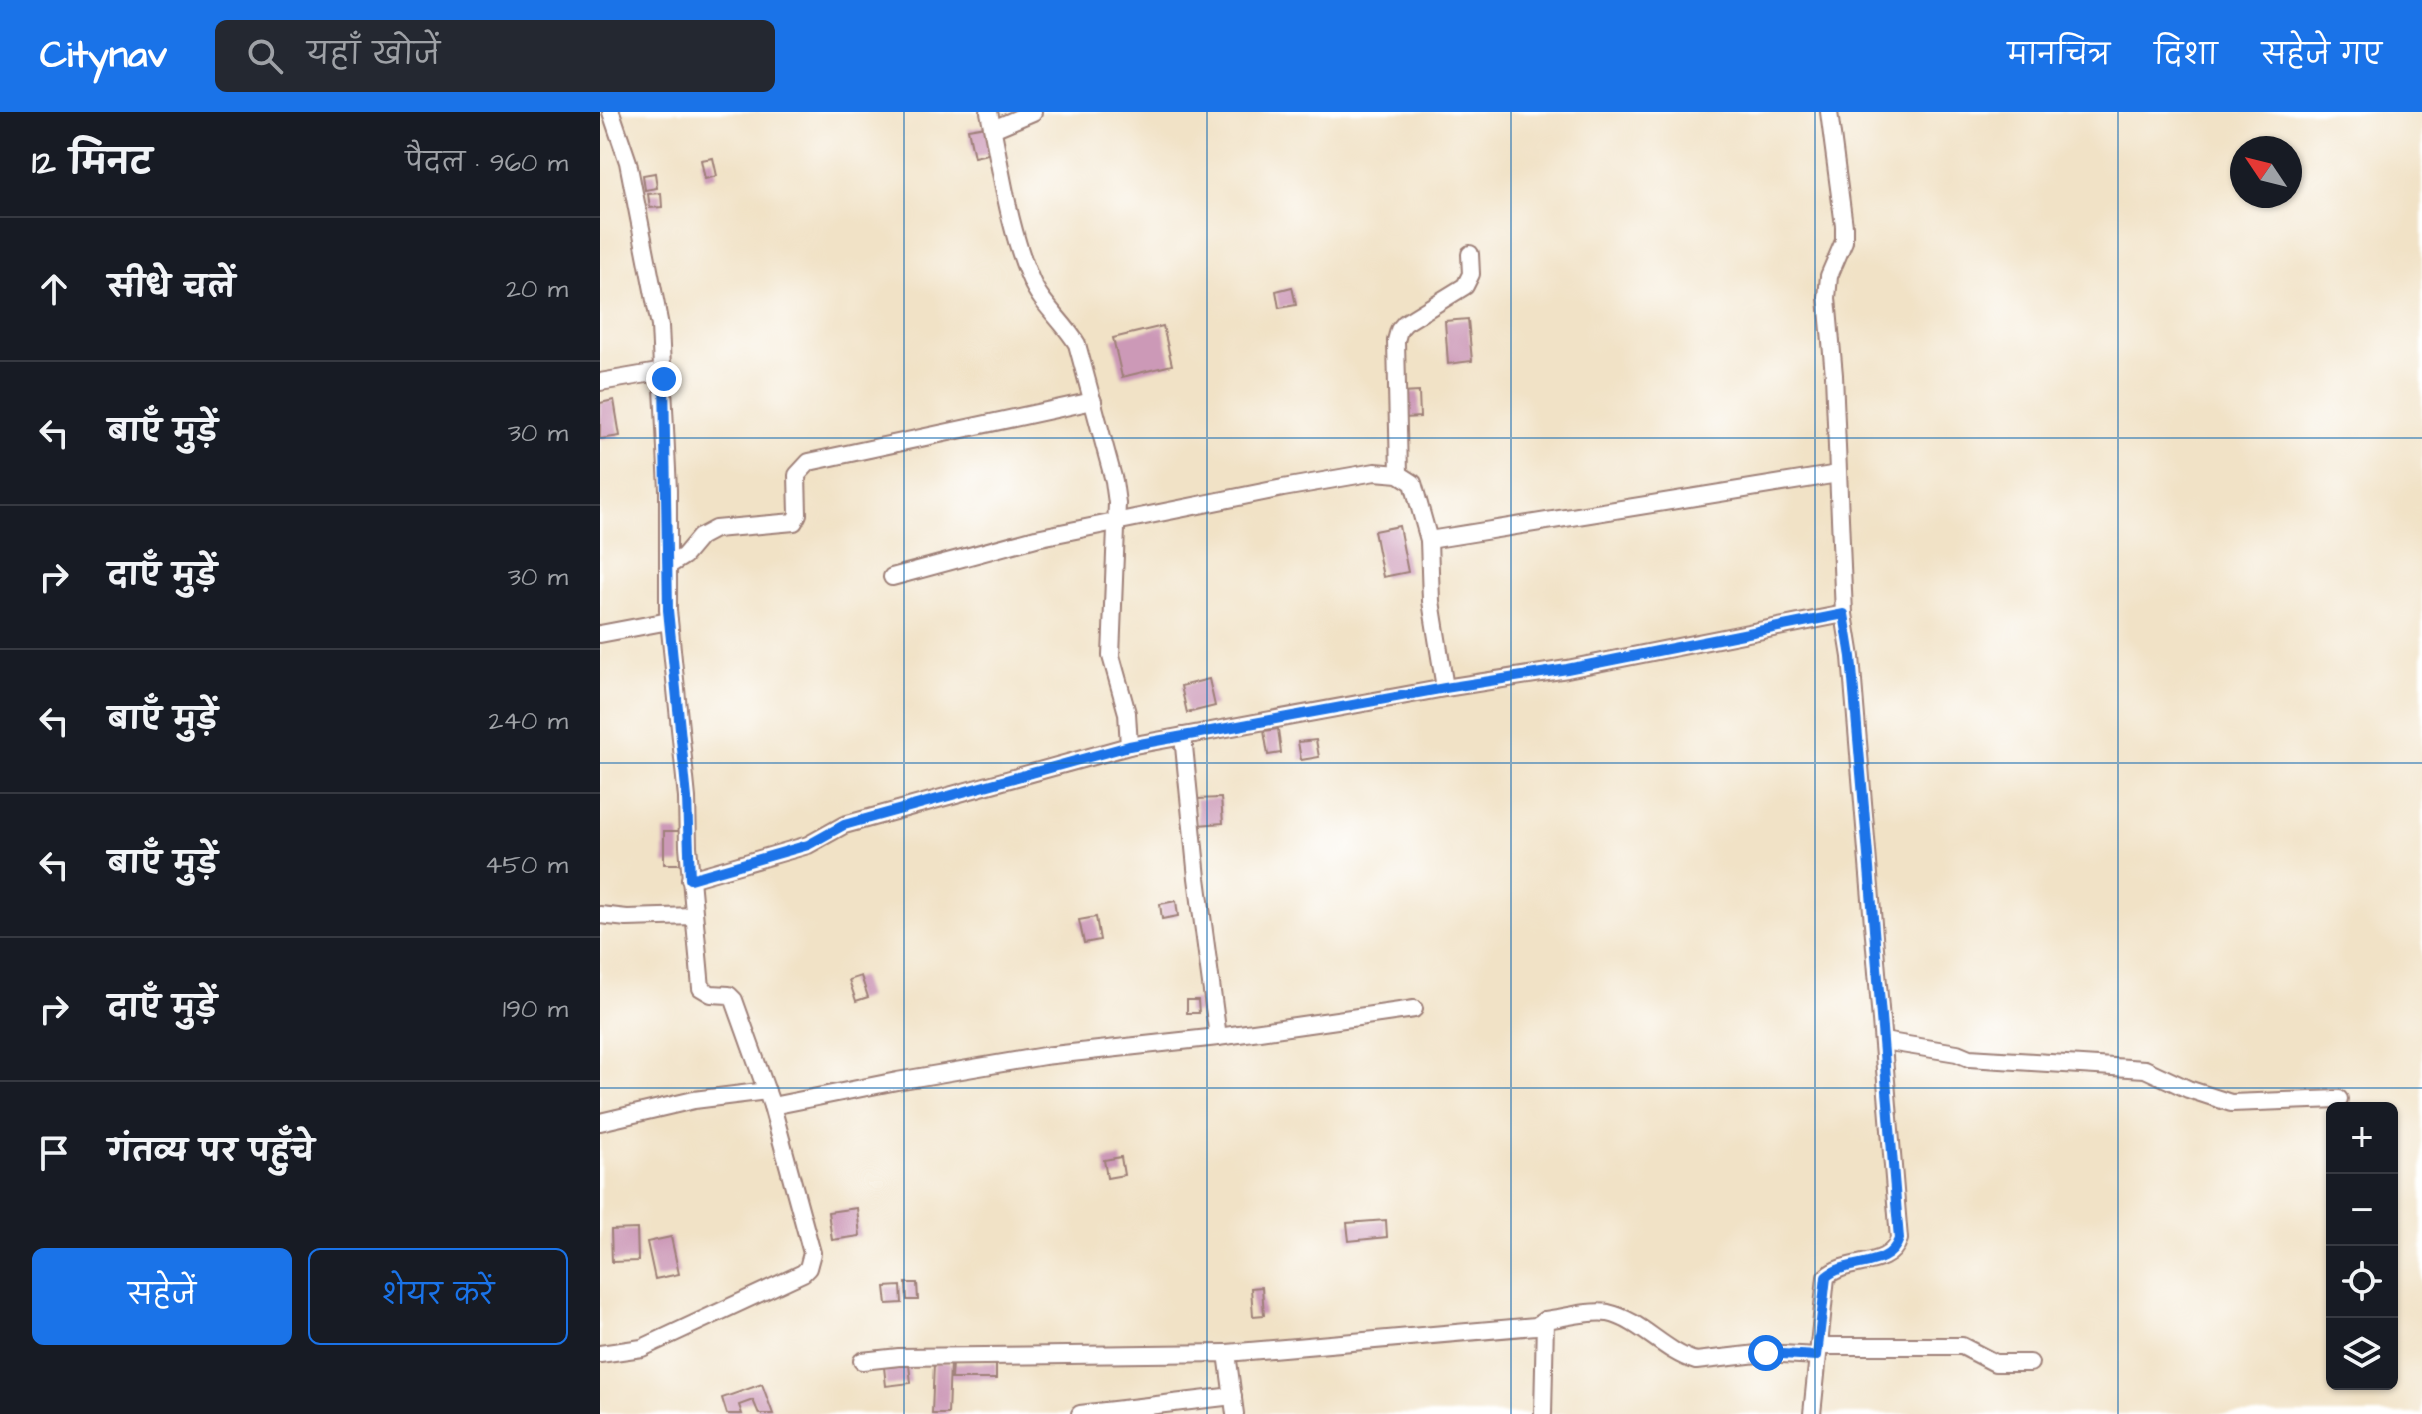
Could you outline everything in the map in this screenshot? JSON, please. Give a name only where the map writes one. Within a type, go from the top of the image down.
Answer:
[{"type":"street","points":[[600,1354],[642,1348],[803,1273],[808,1268],[812,1253],[769,1098],[732,996],[711,994],[701,988],[690,879],[687,798],[669,621],[664,371],[653,285],[628,162],[611,112]]},
{"type":"street","points":[[1033,112],[991,120],[1018,244],[1031,281],[1077,344],[1114,481],[1117,521],[1111,656],[1127,713],[1129,746]]},
{"type":"street","points":[[1812,1414],[1826,1277],[1844,1266],[1890,1255],[1899,1239],[1851,657],[1844,614],[1828,286],[1831,266],[1844,241],[1829,112]]},
{"type":"street","points":[[1399,474],[1396,341],[1399,330],[1419,312],[1465,286],[1471,274],[1470,254]]},
{"type":"street","points":[[600,382],[664,371]]},
{"type":"street","points":[[668,566],[684,556],[700,537],[715,529],[794,522],[798,514],[797,475],[809,462],[1093,401]]},
{"type":"street","points":[[892,577],[1036,538],[1117,521],[1375,472],[1399,474],[1413,483],[1429,540],[1431,601],[1445,688]]},
{"type":"street","points":[[1429,540],[1838,474]]},
{"type":"street","points":[[690,879],[808,845],[844,825],[1129,746],[1445,688],[1567,669],[1844,614]]},
{"type":"street","points":[[600,634],[669,621]]},
{"type":"street","points":[[1183,736],[1197,878],[1218,1037]]},
{"type":"street","points":[[600,915],[627,918],[694,916]]},
{"type":"street","points":[[600,1122],[694,1100],[769,1098],[897,1081],[1044,1056],[1218,1037],[1414,1009]]},
{"type":"street","points":[[1883,1041],[1957,1053],[1969,1058],[2145,1069],[2188,1089],[2231,1103],[2339,1099]]},
{"type":"street","points":[[862,1361],[899,1357],[1227,1353],[1536,1326],[1545,1320],[1607,1313],[1637,1326],[1686,1359],[1696,1361],[1766,1353],[1962,1346],[1995,1363],[2030,1363]]},
{"type":"street","points":[[1543,1414],[1545,1320]]},
{"type":"street","points":[[1227,1353],[1235,1414]]},
{"type":"street","points":[[1080,1414],[1233,1396]]},
{"type":"building","points":[[986,126],[992,153],[974,157],[968,129]]},
{"type":"building","points":[[713,158],[717,176],[705,179],[701,160]]},
{"type":"building","points":[[655,173],[657,188],[645,190],[643,175]]},
{"type":"building","points":[[661,193],[662,207],[650,208],[648,194]]},
{"type":"building","points":[[1292,287],[1296,305],[1279,308],[1276,291]]},
{"type":"building","points":[[1468,319],[1472,361],[1448,364],[1445,321]]},
{"type":"building","points":[[1163,326],[1172,365],[1122,377],[1113,338]]},
{"type":"building","points":[[1419,392],[1420,417],[1403,418],[1401,393]]},
{"type":"building","points":[[614,400],[620,436],[600,439],[600,403]]},
{"type":"building","points":[[1399,526],[1408,572],[1383,577],[1374,531]]},
{"type":"building","points":[[1209,679],[1215,706],[1187,713],[1181,686]]},
{"type":"building","points":[[1278,729],[1281,753],[1268,755],[1264,731]]},
{"type":"building","points":[[1316,740],[1319,757],[1301,760],[1298,742]]},
{"type":"building","points":[[1221,798],[1223,823],[1198,825],[1196,799]]},
{"type":"building","points":[[664,831],[680,831],[680,864],[664,864]]},
{"type":"building","points":[[1176,901],[1178,916],[1162,919],[1160,904]]},
{"type":"building","points":[[1096,917],[1100,940],[1084,943],[1079,920]]},
{"type":"building","points":[[861,976],[868,997],[856,1001],[849,980]]},
{"type":"building","points":[[1187,1000],[1198,1000],[1199,1013],[1187,1013]]},
{"type":"building","points":[[1121,1157],[1124,1175],[1107,1178],[1104,1160]]},
{"type":"building","points":[[857,1208],[860,1236],[832,1240],[828,1212]]},
{"type":"building","points":[[1386,1220],[1387,1237],[1349,1241],[1347,1223]]},
{"type":"building","points":[[637,1229],[638,1261],[612,1262],[611,1230]]},
{"type":"building","points":[[671,1237],[679,1274],[655,1279],[647,1242]]},
{"type":"building","points":[[906,1283],[917,1283],[918,1300],[907,1300]]},
{"type":"building","points":[[901,1286],[902,1303],[887,1304],[885,1287]]},
{"type":"building","points":[[1262,1287],[1264,1315],[1253,1316],[1251,1288]]},
{"type":"building","points":[[934,1363],[950,1363],[948,1414],[932,1414]]},
{"type":"building","points":[[952,1363],[996,1363],[996,1379],[951,1379]]},
{"type":"building","points":[[909,1365],[911,1383],[886,1386],[884,1367]]},
{"type":"building","points":[[762,1384],[773,1414],[759,1414],[753,1400],[739,1405],[742,1414],[727,1414],[722,1398]]},
{"type":"route","points":[[664,379],[668,610],[687,798],[690,879],[808,845],[844,825],[1129,746],[1445,688],[1567,669],[1844,614],[1851,657],[1899,1239],[1890,1255],[1844,1266],[1826,1277],[1817,1356],[1766,1353]]}]
